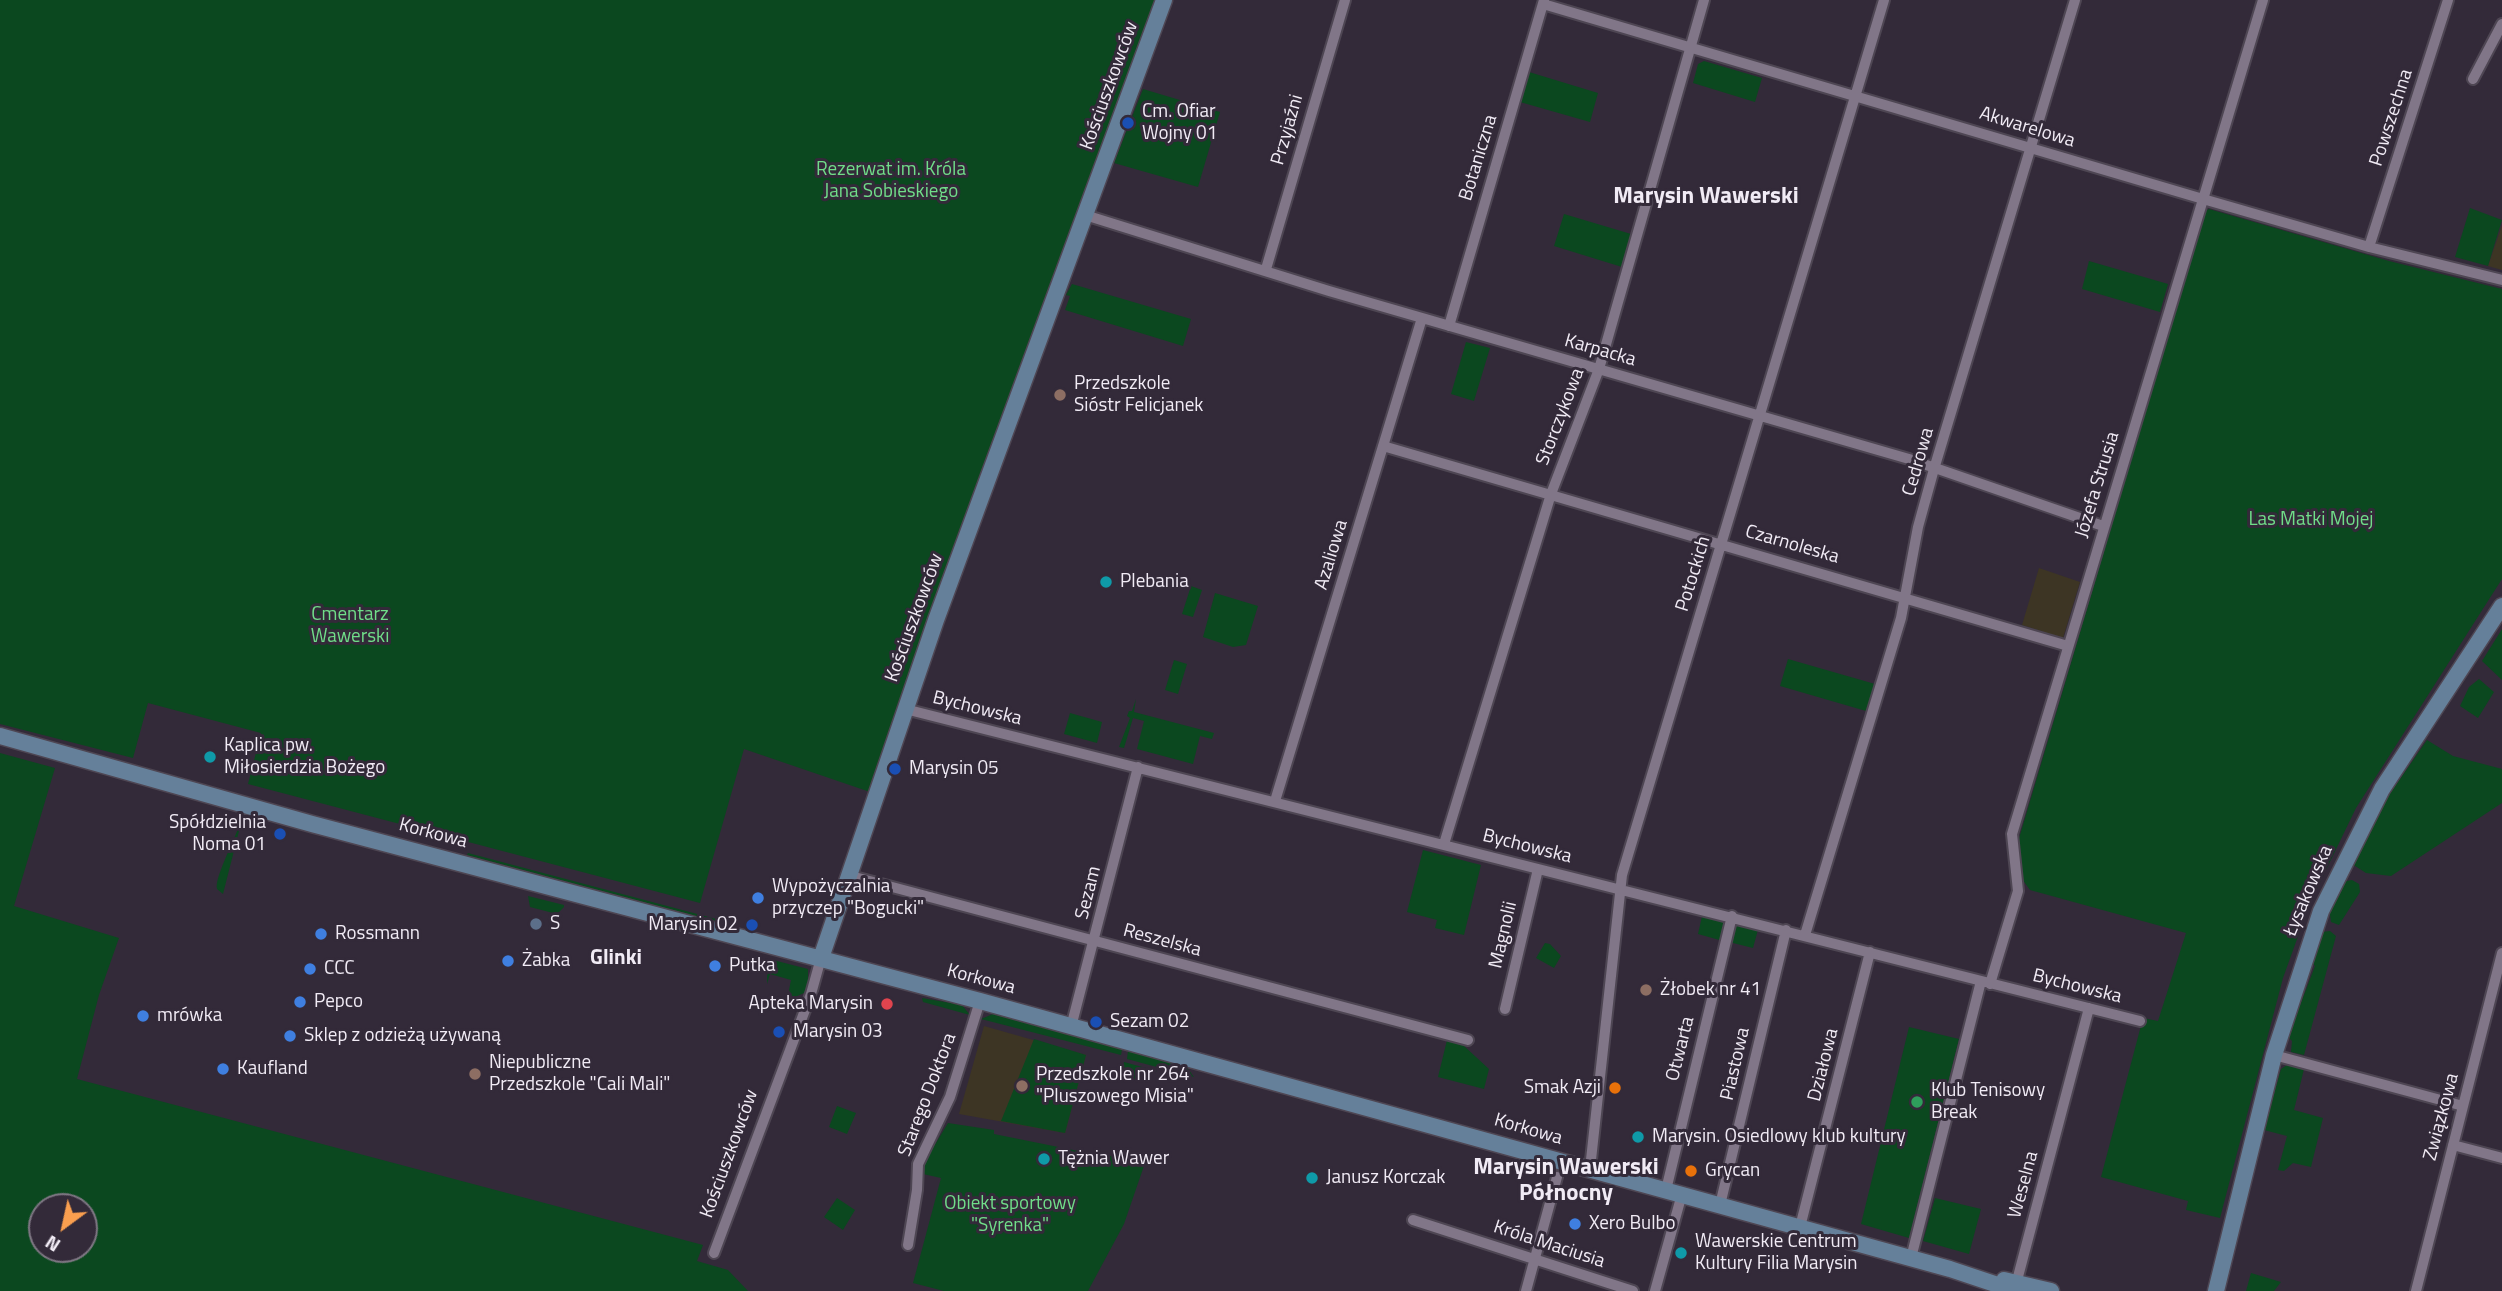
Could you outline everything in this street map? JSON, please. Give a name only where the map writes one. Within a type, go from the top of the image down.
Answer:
[{"type":"street","name":"Kościuszkowców","points":[[714,1253],[811,994],[847,875],[905,709],[1164,0]]},
{"type":"street","name":"Przyjaźni","points":[[1266,270],[1345,0]]},
{"type":"street","name":"Storczykowa","points":[[1444,844],[1550,494],[1599,369],[1704,0]]},
{"type":"street","name":"Potockich","points":[[1590,1169],[1619,889],[1884,0]]},
{"type":"street","name":"Cedrowa","points":[[1805,935],[1906,597],[1918,527],[1934,469],[2075,0]]},
{"type":"street","name":"Józefa Strusia","points":[[1911,1258],[1986,982],[2018,891],[2012,834],[2263,0]]},
{"type":"street","name":"Powszechna","points":[[2369,247],[2448,0]]},
{"type":"street","name":"Akwarelowa","points":[[1543,2],[2203,199],[2369,247],[2502,281]]},
{"type":"street","name":"Botaniczna","points":[[1449,326],[1543,2]]},
{"type":"street","points":[[2473,79],[2502,24]]},
{"type":"street","name":"Karpacka","points":[[1085,215],[1422,318],[1759,415],[1934,469],[2103,526]]},
{"type":"street","name":"Azaliowa","points":[[1275,801],[1422,318]]},
{"type":"street","name":"Czarnoleska","points":[[1383,446],[1721,542],[2068,646]]},
{"type":"street","name":"Łysakowska","points":[[2216,1291],[2274,1055],[2303,959],[2342,862],[2382,789],[2502,606]]},
{"type":"street","name":"Bychowska","points":[[905,709],[2140,1021]]},
{"type":"street","name":"Korkowa","points":[[0,736],[302,821],[980,1001],[2016,1288],[2051,1291]]},
{"type":"street","name":"Sezam","points":[[1071,1027],[1138,767]]},
{"type":"street","name":"Magnolii","points":[[1505,1009],[1538,869]]},
{"type":"street","name":"Reszelska","points":[[847,875],[1468,1040]]},
{"type":"street","name":"Otwarta","points":[[1655,1291],[1732,916]]},
{"type":"street","name":"Piastowa","points":[[1720,1205],[1786,930]]},
{"type":"street","name":"Działowa","points":[[1800,1227],[1870,953]]},
{"type":"street","name":"Związkowa","points":[[2416,1291],[2502,953]]},
{"type":"street","name":"Starego Doktora","points":[[908,1245],[918,1190],[918,1164],[950,1097],[980,1001]]},
{"type":"street","name":"Weselna","points":[[2016,1288],[2089,1008]]},
{"type":"street","points":[[2274,1055],[2463,1106]]},
{"type":"street","points":[[2453,1145],[2502,1158]]},
{"type":"street","points":[[1525,1291],[1557,1177]]},
{"type":"street","name":"Króla Maciusia","points":[[1413,1220],[1633,1291]]},
{"type":"street","name":"Łysakowska","points":[[2206,1291],[2230,1226]]},
{"type":"shaded area","points":[[2502,225],[2502,270],[2488,266]]},
{"type":"shaded area","points":[[2039,568],[2080,582],[2063,638],[2022,625]]},
{"type":"shaded area","name":"Przedszkole nr 264 \"Pluszowego Misia\"","points":[[984,1026],[1086,1055],[1065,1133],[959,1114]]},
{"type":"green space","points":[[0,0],[1157,0],[870,792],[744,749],[700,903],[248,784],[261,733],[148,703],[133,758],[0,724]]},
{"type":"green space","points":[[1704,61],[1762,78],[1755,102],[1693,83],[1698,64]]},
{"type":"green space","points":[[1529,72],[1598,93],[1590,122],[1520,102]]},
{"type":"green space","points":[[1143,89],[1220,112],[1198,187],[1114,163]]},
{"type":"green space","points":[[2470,208],[2502,220],[2488,266],[2455,257]]},
{"type":"green space","name":"Las Matki Mojej","points":[[2209,209],[2389,261],[2502,289],[2502,579],[2356,808],[2310,903],[2283,978],[2220,1218],[2186,1210],[2188,1201],[2101,1177],[2143,1018],[2158,1021],[2186,933],[2030,890],[2022,879],[2017,845],[2205,211]]},
{"type":"green space","points":[[1564,214],[1631,234],[1622,267],[1554,246]]},
{"type":"green space","points":[[2089,261],[2168,284],[2160,312],[2082,289]]},
{"type":"green space","points":[[1072,284],[1191,319],[1183,346],[1065,310],[1070,296],[1066,295]]},
{"type":"green space","points":[[1466,342],[1490,348],[1474,401],[1451,394]]},
{"type":"green space","points":[[1191,586],[1202,590],[1193,617],[1182,614]]},
{"type":"green space","points":[[1215,593],[1258,606],[1246,645],[1233,647],[1203,637]]},
{"type":"green space","points":[[2502,629],[2502,680],[2482,661]]},
{"type":"green space","points":[[1788,659],[1875,684],[1866,711],[1780,686]]},
{"type":"green space","points":[[1174,660],[1187,664],[1178,694],[1165,690]]},
{"type":"green space","points":[[2479,679],[2494,692],[2478,718],[2460,706],[2469,687]]},
{"type":"green space","points":[[1136,699],[1134,712],[1214,733],[1212,739],[1200,736],[1193,764],[1137,749],[1144,721],[1133,718],[1124,748],[1119,747],[1130,718],[1127,716]]},
{"type":"green space","points":[[1070,713],[1102,722],[1097,743],[1064,734]]},
{"type":"green space","points":[[2427,740],[2453,756],[2502,769],[2502,803],[2391,876],[2366,873],[2352,864],[2371,821]]},
{"type":"green space","points":[[0,753],[55,768],[14,906],[119,938],[99,995],[77,1079],[703,1245],[697,1261],[728,1270],[748,1291],[0,1291]]},
{"type":"green space","points":[[239,826],[223,894],[217,889],[218,877]]},
{"type":"green space","points":[[1423,850],[1481,865],[1464,935],[1435,928],[1437,920],[1407,912]]},
{"type":"green space","points":[[468,853],[716,919],[715,921],[467,855]]},
{"type":"green space","points":[[2352,880],[2359,884],[2360,892],[2339,925],[2331,922],[2329,907],[2342,882]]},
{"type":"green space","points":[[528,896],[564,907],[557,914],[530,907]]},
{"type":"green space","points":[[1703,912],[1723,917],[1727,923],[1723,941],[1698,934]]},
{"type":"green space","points":[[1733,922],[1759,926],[1753,948],[1729,942]]},
{"type":"green space","points":[[2330,931],[2336,936],[2304,1055],[2291,1052],[2292,1041],[2288,1037],[2315,966],[2308,958],[2322,932]]},
{"type":"green space","points":[[1545,943],[1550,944],[1561,956],[1554,968],[1536,958]]},
{"type":"green space","points":[[773,960],[808,969],[808,978],[811,979],[804,993],[793,998],[789,990],[791,980],[770,974],[767,984]]},
{"type":"green space","points":[[922,998],[962,1005],[970,1015],[923,1002]]},
{"type":"green space","points":[[993,1014],[1122,1049],[1121,1055],[981,1019]]},
{"type":"green space","name":"Klub Tenisowy Break","points":[[1909,1027],[1959,1039],[1909,1238],[1861,1224]]},
{"type":"green space","points":[[1034,1039],[1086,1055],[1065,1133],[1001,1121]]},
{"type":"green space","points":[[1447,1040],[1463,1045],[1489,1069],[1484,1089],[1438,1077]]},
{"type":"green space","points":[[1128,1051],[1186,1066],[1194,1077],[1127,1059]]},
{"type":"green space","points":[[1124,1062],[1157,1071],[1127,1081],[1120,1077]]},
{"type":"green space","points":[[2287,1065],[2304,1069],[2294,1110],[2323,1118],[2311,1167],[2293,1163],[2284,1171],[2278,1170],[2287,1136],[2264,1130],[2281,1069]]},
{"type":"green space","points":[[837,1106],[856,1113],[847,1134],[829,1127]]},
{"type":"green space","name":"Obiekt sportowy \"Syrenka\"","points":[[948,1123],[994,1130],[994,1134],[1093,1154],[1146,1160],[1124,1224],[1088,1291],[944,1291],[913,1283],[941,1178],[923,1174],[925,1161]]},
{"type":"green space","points":[[837,1198],[855,1210],[843,1230],[824,1217]]},
{"type":"green space","points":[[1935,1198],[1981,1209],[1969,1254],[1923,1241]]},
{"type":"green space","points":[[2251,1273],[2281,1282],[2274,1291],[2246,1291]]},
{"type":"place","name":"Cm. Ofiar Wojny 01","points":[[1128,123]]},
{"type":"place","name":"Przedszkole Sióstr Felicjanek","points":[[1060,395]]},
{"type":"place","name":"Plebania","points":[[1106,582]]},
{"type":"place","name":"Kaplica pw. Miłosierdzia Bożego","points":[[210,757]]},
{"type":"place","name":"Marysin 05","points":[[895,769]]},
{"type":"place","name":"Spółdzielnia Noma 01","points":[[280,834]]},
{"type":"place","name":"Wypożyczalnia przyczep \"Bogucki\"","points":[[758,898]]},
{"type":"place","name":"S","points":[[536,924]]},
{"type":"place","name":"Marysin 02","points":[[752,925]]},
{"type":"place","name":"Rossmann","points":[[321,934]]},
{"type":"place","name":"Żabka","points":[[508,961]]},
{"type":"place","name":"Putka","points":[[715,966]]},
{"type":"place","name":"CCC","points":[[310,969]]},
{"type":"place","name":"Żłobek nr 41","points":[[1646,990]]},
{"type":"place","name":"Pepco","points":[[300,1002]]},
{"type":"place","name":"Apteka Marysin","points":[[887,1004]]},
{"type":"place","name":"mrówka","points":[[143,1016]]},
{"type":"place","name":"Sezam 02","points":[[1096,1022]]},
{"type":"place","name":"Marysin 03","points":[[779,1032]]},
{"type":"place","name":"Sklep z odzieżą używaną","points":[[290,1036]]},
{"type":"place","name":"Kaufland","points":[[223,1069]]},
{"type":"place","name":"Niepubliczne Przedszkole \"Cali Mali\"","points":[[475,1074]]},
{"type":"place","name":"Przedszkole nr 264 \"Pluszowego Misia\"","points":[[1022,1086]]},
{"type":"place","name":"Smak Azji","points":[[1615,1088]]},
{"type":"place","name":"Klub Tenisowy Break","points":[[1917,1102]]},
{"type":"place","name":"Marysin. Osiedlowy klub kultury","points":[[1638,1137]]},
{"type":"place","name":"Tężnia Wawer","points":[[1044,1159]]},
{"type":"place","name":"Grycan","points":[[1691,1171]]},
{"type":"place","name":"Janusz Korczak","points":[[1312,1178]]},
{"type":"place","name":"Xero Bulbo","points":[[1575,1224]]},
{"type":"place","name":"Wawerskie Centrum Kultury Filia Marysin","points":[[1681,1253]]},
{"type":"district","name":"Marysin Wawerski","points":[[1706,197]]},
{"type":"district","name":"Glinki","points":[[616,959]]},
{"type":"district","name":"Marysin Wawerski Północny","points":[[1566,1181]]},
{"type":"park label","name":"Rezerwat im. Króla Jana Sobieskiego","points":[[891,181]]},
{"type":"park label","name":"Cmentarz Wawerski","points":[[350,626]]}]
